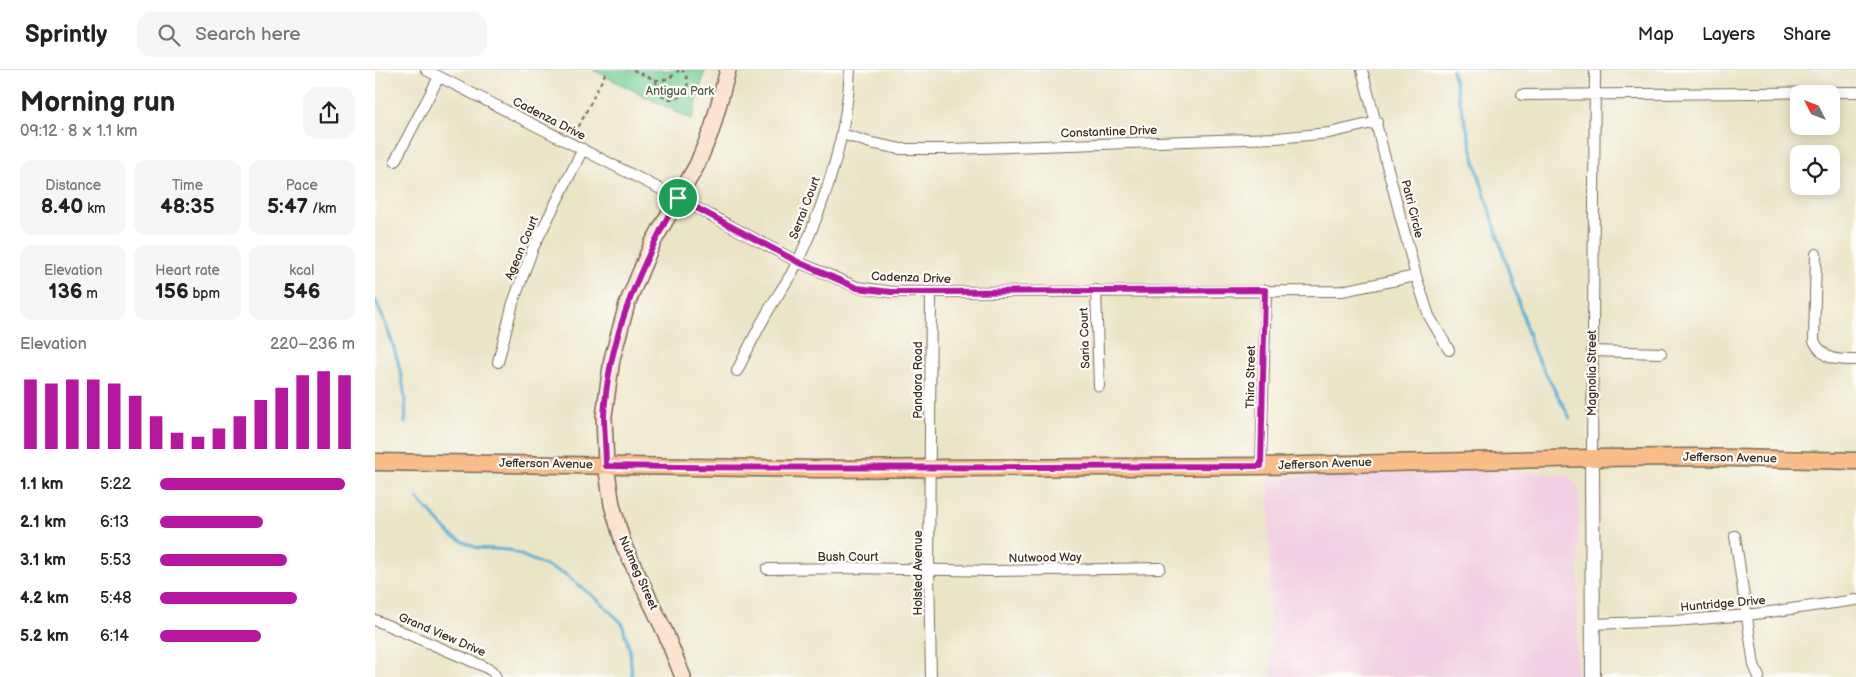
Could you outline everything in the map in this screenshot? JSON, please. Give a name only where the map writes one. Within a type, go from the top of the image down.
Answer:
[{"type":"main road","name":"Nutmeg Street","points":[[683,677],[665,632],[624,546],[612,505],[606,466],[604,416],[611,358],[627,304],[652,244],[697,165],[712,129],[728,70]]},
{"type":"main road","name":"Jefferson Avenue","points":[[375,462],[606,466],[930,468],[1261,466],[1695,457],[1856,461]]},
{"type":"street","name":"Cadenza Drive","points":[[426,70],[678,198],[798,262],[857,288],[891,292],[1096,290],[1342,291],[1417,276]]},
{"type":"street","name":"Serrai Court","points":[[737,371],[767,313],[798,262],[826,194],[842,134],[850,70]]},
{"type":"street","name":"Patri Circle","points":[[1362,70],[1429,316],[1449,350]]},
{"type":"street","name":"Magnolia Street","points":[[1593,677],[1592,351],[1595,70]]},
{"type":"street","points":[[395,161],[439,77]]},
{"type":"street","points":[[1521,95],[1856,92]]},
{"type":"street","name":"Constantine Drive","points":[[842,134],[871,144],[901,149],[951,149],[1277,138],[1329,132],[1377,122]]},
{"type":"street","name":"Agean Court","points":[[498,362],[513,303],[533,248],[583,150]]},
{"type":"street","points":[[1816,254],[1814,341],[1818,348],[1831,359],[1856,360]]},
{"type":"street","name":"Saria Court","points":[[1096,290],[1099,386]]},
{"type":"street","name":"Thira Street","points":[[1261,466],[1265,290]]},
{"type":"street","name":"Pandora Road","points":[[930,468],[931,292]]},
{"type":"street","points":[[1592,351],[1661,353]]},
{"type":"street","name":"Holsted Avenue","points":[[930,468],[931,677]]},
{"type":"street","points":[[1735,536],[1754,665],[1759,677]]},
{"type":"street","name":"Bush Court","points":[[767,569],[856,568],[929,571]]},
{"type":"street","name":"Nutwood Way","points":[[929,571],[1160,568]]},
{"type":"street","name":"Huntridge Drive","points":[[1592,624],[1674,621],[1748,615],[1856,600]]},
{"type":"street","name":"Grand View Drive","points":[[375,620],[483,666],[492,672],[495,677]]},
{"type":"path","points":[[570,143],[607,70]]},
{"type":"path","points":[[633,70],[656,80],[667,79],[681,70],[687,78],[687,86],[683,95],[673,100],[664,97],[657,86],[656,80]]},
{"type":"shaded area","points":[[1482,468],[1568,475],[1579,488],[1577,677],[1270,677],[1269,477],[1425,472]]},
{"type":"green space","name":"Antigua Park","points":[[593,70],[705,70],[692,120]]},
{"type":"waterway","points":[[1452,70],[1478,173],[1534,352],[1570,418]]},
{"type":"waterway","points":[[375,300],[393,344],[397,360],[406,408],[405,423]]},
{"type":"waterway","points":[[417,498],[452,536],[477,548],[509,550],[565,574],[599,601],[622,623],[630,652],[632,677]]},
{"type":"route","points":[[678,198],[798,262],[857,288],[891,292],[1265,290],[1261,466],[1020,466],[820,469],[606,466],[604,416],[611,358],[627,304],[652,244],[678,198]]}]
